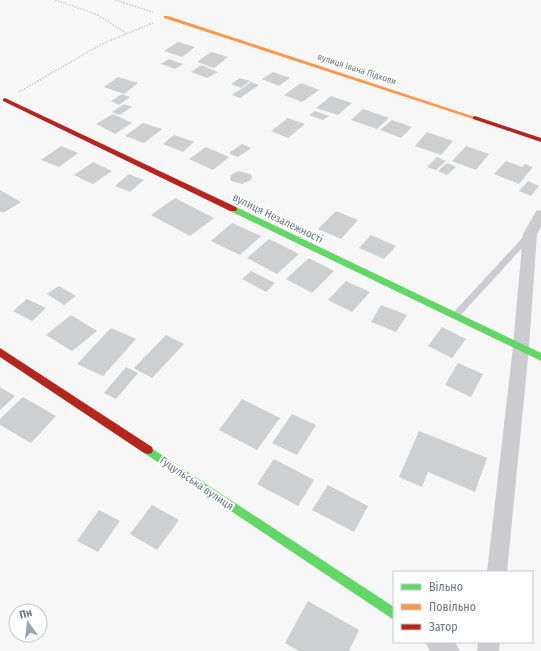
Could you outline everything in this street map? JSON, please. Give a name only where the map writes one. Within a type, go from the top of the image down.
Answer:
[{"type":"street","name":"вулиця Івана Підкови","points":[[166,17],[541,140]]},
{"type":"street","name":"вулиця Незалежності","points":[[5,100],[541,357]]},
{"type":"street","points":[[497,571],[521,347],[530,234],[541,214]]},
{"type":"street","name":"Гуцульська вулиця","points":[[0,352],[393,613]]},
{"type":"street","points":[[437,643],[449,651]]},
{"type":"lane","points":[[455,316],[530,234]]},
{"type":"path","points":[[55,0],[96,14],[127,33]]},
{"type":"path","points":[[115,0],[166,17]]},
{"type":"path","points":[[5,100],[102,44],[166,17]]},
{"type":"building","points":[[178,42],[195,47],[182,57],[164,51]]},
{"type":"building","points":[[211,52],[228,57],[214,68],[197,62]]},
{"type":"building","points":[[169,59],[183,64],[175,69],[161,64]]},
{"type":"building","points":[[201,65],[218,72],[207,78],[191,72]]},
{"type":"building","points":[[273,72],[290,78],[279,86],[262,79]]},
{"type":"building","points":[[118,77],[138,83],[124,94],[104,87]]},
{"type":"building","points":[[240,78],[250,81],[241,88],[231,84]]},
{"type":"building","points":[[251,82],[259,85],[240,98],[232,95]]},
{"type":"building","points":[[301,83],[319,90],[302,102],[284,95]]},
{"type":"building","points":[[122,94],[130,97],[119,105],[111,101]]},
{"type":"building","points":[[331,96],[352,103],[338,115],[316,108]]},
{"type":"building","points":[[124,104],[132,107],[120,115],[112,112]]},
{"type":"building","points":[[363,109],[389,118],[377,129],[351,120]]},
{"type":"building","points":[[315,111],[329,116],[323,120],[309,115]]},
{"type":"building","points":[[113,114],[132,123],[115,134],[96,124]]},
{"type":"building","points":[[288,118],[305,124],[288,138],[271,131]]},
{"type":"building","points":[[392,120],[412,127],[401,138],[380,130]]},
{"type":"building","points":[[143,123],[162,129],[144,143],[125,136]]},
{"type":"building","points":[[427,132],[453,141],[441,155],[415,146]]},
{"type":"building","points":[[174,135],[194,142],[183,152],[163,144]]},
{"type":"building","points":[[242,144],[251,148],[238,157],[229,153]]},
{"type":"building","points":[[61,146],[78,153],[59,167],[41,160]]},
{"type":"building","points":[[466,146],[489,154],[476,170],[452,161]]},
{"type":"building","points":[[206,147],[229,157],[213,170],[189,159]]},
{"type":"building","points":[[437,157],[446,161],[436,170],[427,167]]},
{"type":"building","points":[[506,161],[522,167],[525,164],[533,167],[519,184],[494,174]]},
{"type":"building","points":[[93,162],[112,171],[93,184],[74,175]]},
{"type":"building","points":[[447,163],[456,167],[447,175],[438,171]]},
{"type":"building","points":[[239,171],[250,174],[252,176],[251,180],[242,184],[231,181],[230,177],[232,174]]},
{"type":"building","points":[[129,174],[144,180],[130,192],[115,186]]},
{"type":"building","points":[[528,181],[539,186],[531,196],[519,191]]},
{"type":"building","points":[[0,190],[21,202],[3,213],[0,211]]},
{"type":"building","points":[[175,198],[214,218],[190,236],[151,215]]},
{"type":"building","points":[[336,211],[358,220],[341,239],[318,229]]},
{"type":"building","points":[[232,223],[261,236],[240,255],[211,241]]},
{"type":"building","points":[[371,235],[396,246],[384,259],[359,248]]},
{"type":"building","points":[[269,239],[299,254],[277,274],[247,258]]},
{"type":"building","points":[[309,258],[334,271],[312,293],[286,279]]},
{"type":"building","points":[[251,271],[275,283],[266,292],[242,279]]},
{"type":"building","points":[[346,281],[370,292],[352,312],[328,300]]},
{"type":"building","points":[[59,286],[76,296],[64,305],[47,294]]},
{"type":"building","points":[[27,299],[46,308],[32,321],[13,311]]},
{"type":"building","points":[[381,305],[407,315],[396,332],[371,322]]},
{"type":"building","points":[[71,315],[97,331],[72,351],[46,335]]},
{"type":"building","points":[[442,327],[466,339],[452,358],[428,346]]},
{"type":"building","points":[[111,328],[136,339],[103,376],[77,364]]},
{"type":"building","points":[[166,335],[184,344],[152,378],[134,368]]},
{"type":"building","points":[[458,363],[483,374],[471,397],[445,385]]},
{"type":"building","points":[[126,367],[138,373],[116,399],[104,393]]},
{"type":"building","points":[[0,387],[15,396],[0,410]]},
{"type":"building","points":[[23,397],[56,416],[31,443],[0,425],[0,419]]},
{"type":"building","points":[[242,399],[280,418],[257,450],[219,430]]},
{"type":"building","points":[[292,414],[316,425],[297,455],[272,443]]},
{"type":"building","points":[[419,431],[487,458],[475,492],[428,472],[422,487],[399,477]]},
{"type":"building","points":[[274,459],[314,480],[298,506],[257,484]]},
{"type":"building","points":[[328,485],[368,506],[354,532],[312,510]]},
{"type":"building","points":[[152,505],[179,520],[157,550],[130,534]]},
{"type":"building","points":[[99,510],[120,521],[98,552],[77,541]]},
{"type":"building","points":[[308,601],[359,630],[349,651],[299,651],[285,643]]},
{"type":"traffic: fast","points":[[233,209],[541,357]]},
{"type":"traffic: fast","points":[[148,450],[393,613]]},
{"type":"traffic: slow","points":[[166,17],[475,118]]},
{"type":"traffic: jam","points":[[5,100],[233,209]]},
{"type":"traffic: jam","points":[[475,118],[541,140]]},
{"type":"traffic: jam","points":[[0,352],[148,450]]}]
